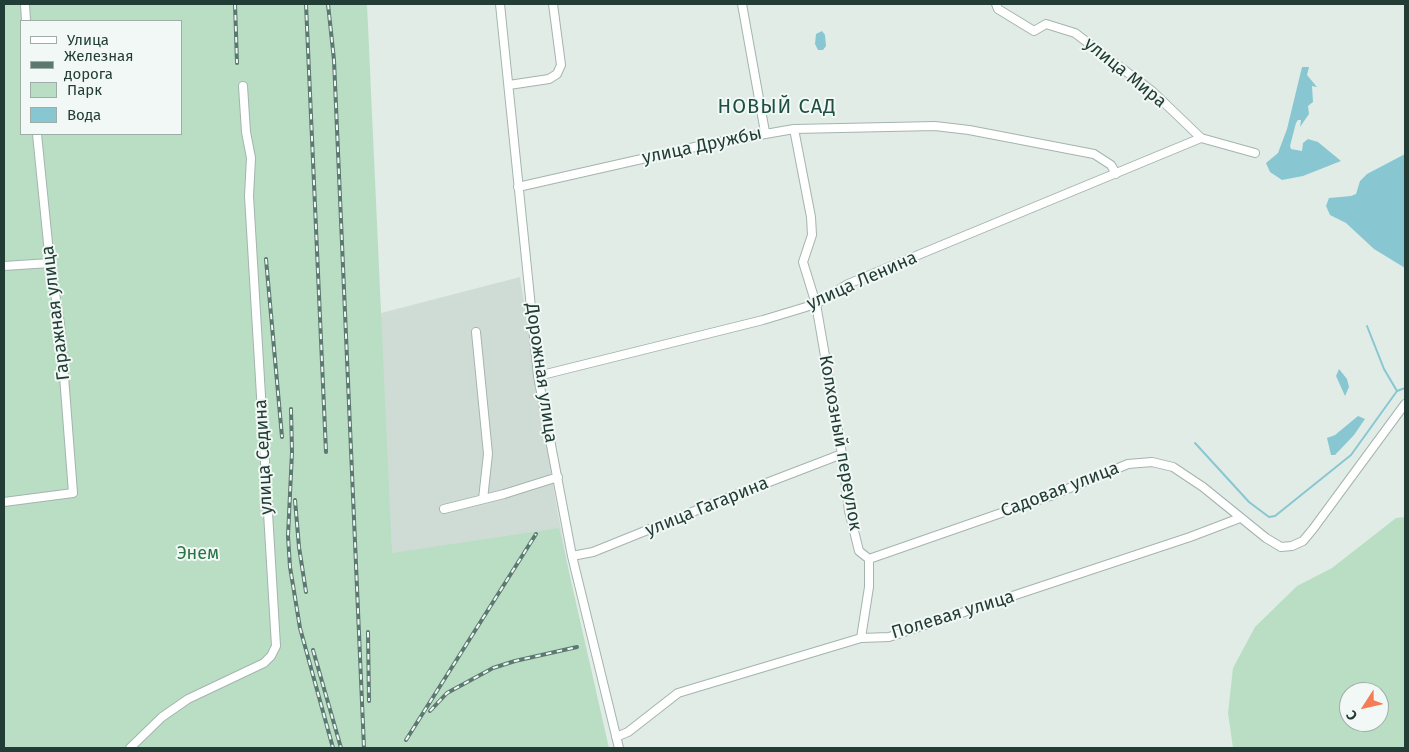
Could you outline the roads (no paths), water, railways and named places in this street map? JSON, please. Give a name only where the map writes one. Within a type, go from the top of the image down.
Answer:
[{"type":"street","points":[[25,4],[26,20]]},
{"type":"street","name":"Дорожная улица","points":[[500,4],[538,376],[572,556],[618,748]]},
{"type":"street","points":[[509,85],[549,79],[557,74],[561,64],[553,4]]},
{"type":"street","points":[[742,4],[765,132]]},
{"type":"street","name":"улица Мира","points":[[996,4],[998,9],[1034,31],[1046,24],[1075,32],[1152,91],[1201,138],[1255,153]]},
{"type":"street","name":"улица Седина","points":[[130,748],[162,718],[188,699],[264,663],[272,656],[276,646],[249,196],[251,158],[246,132],[243,86]]},
{"type":"street","name":"улица Дружбы","points":[[518,187],[765,132],[794,129],[935,126],[969,130],[1094,154],[1104,159],[1116,174]]},
{"type":"street","points":[[794,129],[811,217],[812,236],[803,262],[816,304]]},
{"type":"street","name":"Гаражная улица","points":[[4,502],[73,493],[60,324],[50,263],[37,135]]},
{"type":"street","name":"улица Ленина","points":[[538,376],[763,320],[816,304],[848,284],[1201,138]]},
{"type":"street","points":[[4,266],[50,263]]},
{"type":"street","name":"Колхозный переулок","points":[[816,304],[842,454],[851,519],[859,551],[869,559]]},
{"type":"street","points":[[476,332],[488,454],[483,499]]},
{"type":"street","name":"Садовая улица","points":[[869,559],[1050,496],[1128,464],[1152,462],[1173,467],[1203,487],[1240,518],[1281,547],[1292,546],[1303,541],[1405,404]]},
{"type":"street","name":"улица Гагарина","points":[[572,556],[593,552],[842,454]]},
{"type":"street","points":[[444,509],[558,477]]},
{"type":"street","name":"Полевая улица","points":[[616,737],[628,732],[678,693],[861,638],[889,637],[1190,538],[1240,518]]},
{"type":"street","points":[[861,638],[869,587],[869,559]]},
{"type":"water","points":[[822,31],[825,35],[826,46],[823,50],[818,50],[815,44],[816,34]]},
{"type":"water","points":[[1302,67],[1309,67],[1307,75],[1317,87],[1312,86],[1313,102],[1308,106],[1309,114],[1300,127],[1301,120],[1298,120],[1296,123],[1290,146],[1291,149],[1302,151],[1303,143],[1308,139],[1318,142],[1341,161],[1303,176],[1282,180],[1270,172],[1266,163],[1278,153],[1287,129]]},
{"type":"water","points":[[1405,154],[1405,268],[1374,249],[1346,223],[1330,215],[1326,206],[1329,198],[1356,194],[1360,181],[1367,174]]},
{"type":"water","points":[[1339,369],[1347,379],[1349,387],[1345,396],[1336,376]]},
{"type":"water","points":[[1358,416],[1365,419],[1354,435],[1335,455],[1331,455],[1327,438],[1335,435]]},
{"type":"waterway","points":[[1195,443],[1249,502],[1269,517],[1275,516],[1351,455],[1397,391],[1384,369],[1367,326]]},
{"type":"waterway","points":[[1397,391],[1405,388]]},
{"type":"railway","points":[[235,4],[237,63]]},
{"type":"railway","points":[[306,4],[326,452]]},
{"type":"railway","points":[[328,4],[334,60],[364,748]]},
{"type":"railway","points":[[266,259],[282,437]]},
{"type":"railway","points":[[291,409],[292,452],[288,536],[290,567],[300,628],[333,748]]},
{"type":"railway","points":[[295,500],[299,547],[306,592]]},
{"type":"railway","points":[[406,740],[536,534]]},
{"type":"railway","points":[[368,632],[369,701]]},
{"type":"railway","points":[[430,711],[447,693],[493,668],[577,647]]},
{"type":"railway","points":[[313,650],[341,748]]},
{"type":"district","name":"НОВЫЙ САД","points":[[777,107]]},
{"type":"park label","name":"Энем","points":[[198,554]]}]
